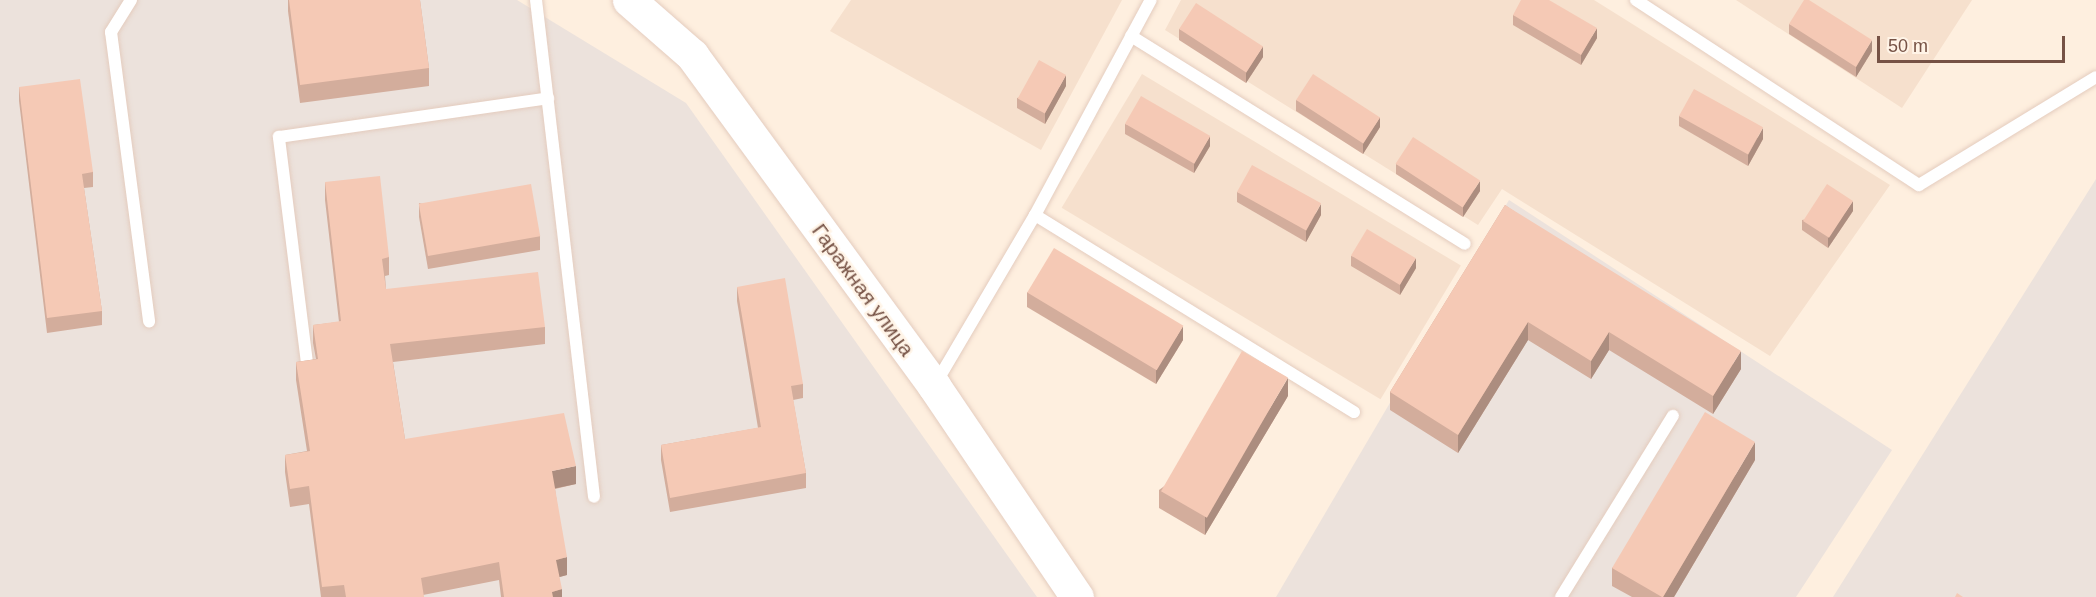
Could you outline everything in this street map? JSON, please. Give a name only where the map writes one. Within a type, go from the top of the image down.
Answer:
[{"type":"street","name":"Гаражная улица","points":[[629,0],[692,55],[934,386],[1077,597]]},
{"type":"lane","points":[[131,0],[111,33],[149,322]]},
{"type":"lane","points":[[536,0],[594,497]]},
{"type":"lane","points":[[934,386],[1035,215],[1151,0]]},
{"type":"lane","points":[[1636,0],[1919,185],[2096,77]]},
{"type":"lane","points":[[1131,36],[1465,244]]},
{"type":"lane","points":[[307,363],[279,137],[548,98]]},
{"type":"lane","points":[[1035,215],[1354,412]]},
{"type":"lane","points":[[1561,597],[1673,416]]},
{"type":"shaded area","points":[[0,0],[517,0],[686,103],[1037,597],[0,597]]},
{"type":"shaded area","points":[[851,0],[1122,0],[1041,150],[830,31]]},
{"type":"shaded area","points":[[1181,0],[1594,0],[1890,185],[1770,356],[1502,189],[1478,225],[1165,30]]},
{"type":"shaded area","points":[[1736,0],[1972,0],[1902,108]]},
{"type":"shaded area","points":[[1142,74],[1461,266],[1381,399],[1062,208]]},
{"type":"shaded area","points":[[2096,179],[2096,597],[1833,597]]},
{"type":"shaded area","points":[[1509,200],[1892,450],[1796,597],[1276,597]]},
{"type":"building","points":[[289,0],[420,0],[429,68],[300,85]]},
{"type":"building","points":[[1521,0],[1549,0],[1597,28],[1581,55],[1513,15]]},
{"type":"building","points":[[1804,0],[1809,0],[1872,40],[1856,67],[1789,24]]},
{"type":"building","points":[[1196,3],[1263,47],[1246,73],[1179,29]]},
{"type":"building","points":[[1039,60],[1066,75],[1045,114],[1018,98]]},
{"type":"building","points":[[1313,74],[1380,118],[1363,144],[1296,100]]},
{"type":"building","points":[[80,79],[93,172],[82,174],[102,311],[47,318],[19,87]]},
{"type":"building","points":[[1694,89],[1763,127],[1748,154],[1679,116]]},
{"type":"building","points":[[1141,96],[1210,136],[1194,164],[1125,124]]},
{"type":"building","points":[[1413,137],[1480,181],[1463,207],[1396,164]]},
{"type":"building","points":[[1252,165],[1321,203],[1306,230],[1237,192]]},
{"type":"building","points":[[380,176],[389,257],[382,259],[386,289],[538,272],[545,327],[390,344],[405,439],[564,413],[576,466],[552,471],[567,557],[556,560],[562,589],[552,592],[553,597],[504,597],[499,562],[421,578],[424,597],[346,597],[344,585],[322,587],[309,486],[290,489],[285,455],[310,451],[296,362],[318,359],[313,325],[341,321],[325,182]]},
{"type":"building","points":[[531,184],[540,236],[428,256],[419,204]]},
{"type":"building","points":[[1827,184],[1853,201],[1829,238],[1803,221]]},
{"type":"building","points":[[1505,205],[1741,351],[1713,396],[1609,332],[1591,361],[1528,322],[1458,435],[1390,392]]},
{"type":"building","points":[[1367,229],[1416,258],[1400,285],[1351,256]]},
{"type":"building","points":[[1054,248],[1183,326],[1157,370],[1027,293]]},
{"type":"building","points":[[785,278],[803,384],[791,386],[806,473],[670,498],[661,445],[761,427],[737,287]]},
{"type":"building","points":[[1242,351],[1288,378],[1207,518],[1161,491]]},
{"type":"building","points":[[1705,412],[1755,442],[1662,597],[1612,568]]}]
